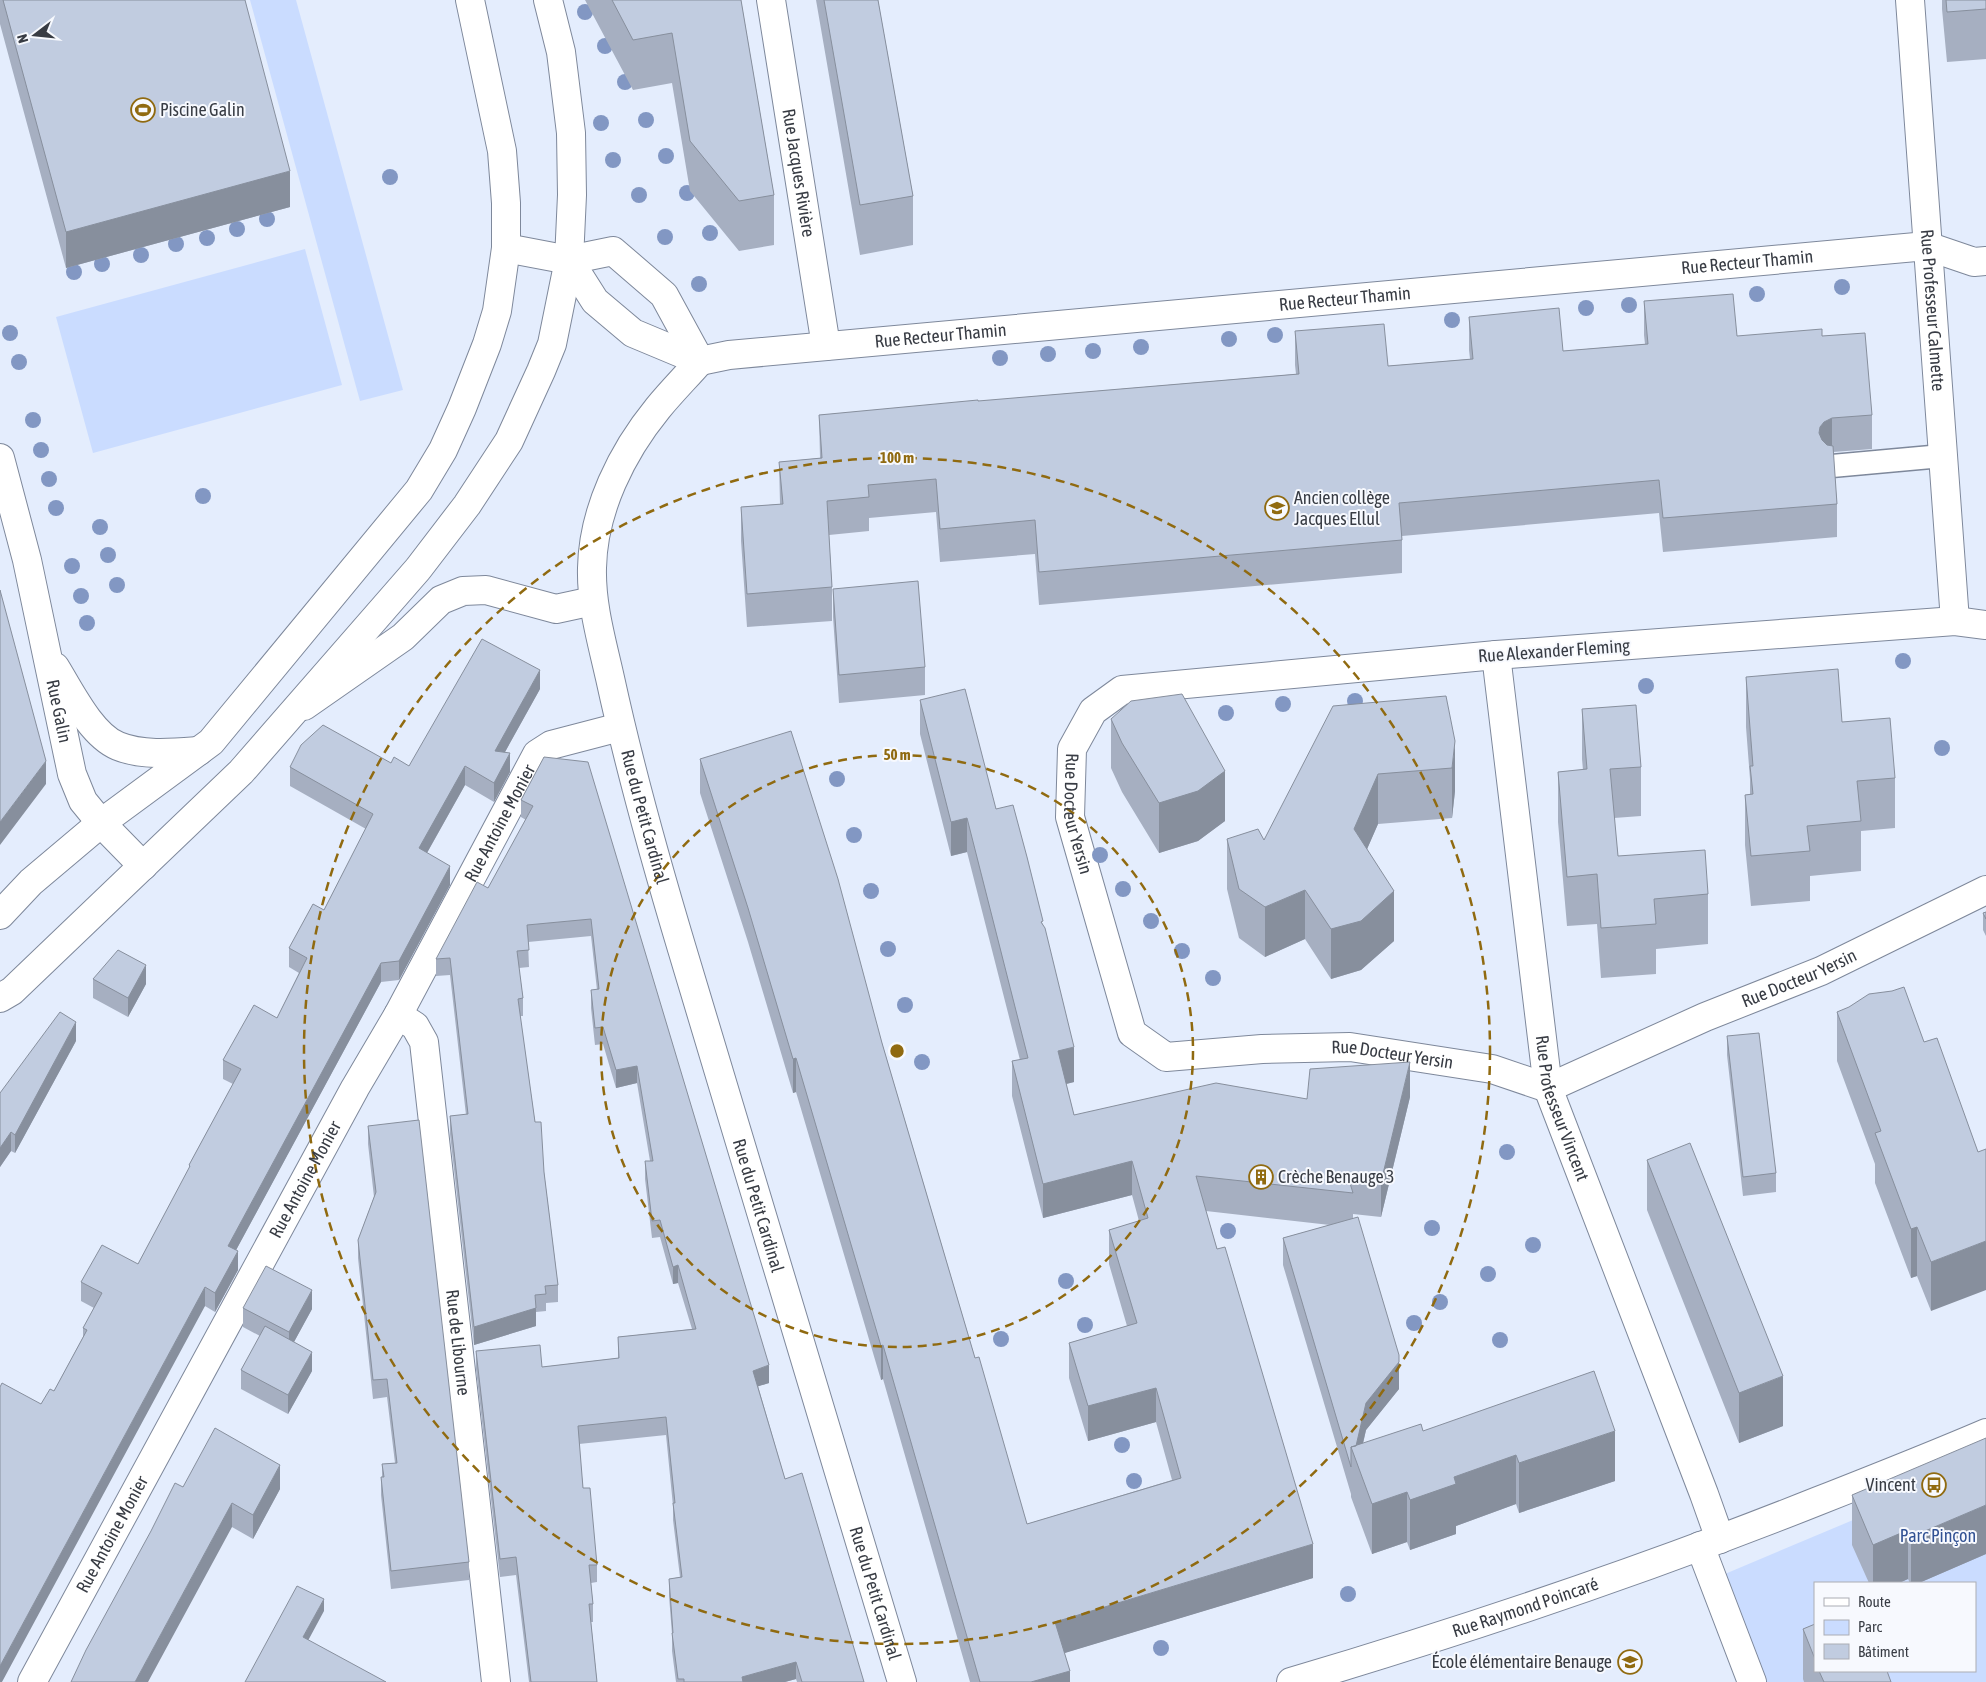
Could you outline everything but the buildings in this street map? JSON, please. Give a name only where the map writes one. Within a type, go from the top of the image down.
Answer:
[{"type":"street","points":[[0,915],[32,882],[102,823],[199,752],[222,729],[419,490],[443,450],[462,408],[490,336],[497,311],[506,248],[506,203],[502,151],[470,0]]},
{"type":"street","points":[[0,998],[12,991],[241,772],[418,569],[467,505],[509,441],[552,344],[569,260],[572,195],[571,133],[561,52],[548,0]]},
{"type":"street","name":"Rue Jacques Rivière","points":[[771,0],[826,346]]},
{"type":"street","name":"Rue Professeur Calmette","points":[[1910,0],[1955,621]]},
{"type":"street","name":"Rue Recteur Thamin","points":[[700,361],[729,355],[1927,246],[1974,262],[1986,262]]},
{"type":"street","points":[[506,248],[569,260],[613,251],[664,295],[700,361]]},
{"type":"street","points":[[569,260],[596,301],[633,333],[700,361]]},
{"type":"street","name":"Rue du Petit Cardinal","points":[[700,361],[658,408],[638,435],[612,481],[598,526],[592,565],[593,601],[620,727],[638,798],[902,1682]]},
{"type":"street","name":"Rue Galin","points":[[0,458],[27,560],[72,774],[84,801],[142,866]]},
{"type":"street","points":[[291,716],[403,637],[441,600],[463,591],[486,590],[556,609],[593,601]]},
{"type":"street","name":"Rue Alexander Fleming","points":[[1122,690],[1496,654],[1955,621],[1986,625]]},
{"type":"street","points":[[46,652],[90,722],[102,735],[116,745],[133,750],[163,753],[199,752]]},
{"type":"street","name":"Rue Professeur Vincent","points":[[1496,654],[1548,1088],[1704,1494],[1710,1543]]},
{"type":"street","name":"Rue Docteur Yersin","points":[[1122,690],[1093,711],[1072,749],[1070,817],[1132,1033],[1166,1057],[1262,1049],[1350,1047],[1492,1069],[1548,1088],[1705,1017],[1822,971],[1986,890]]},
{"type":"street","name":"Rue Antoine Monier","points":[[32,1682],[350,1096],[398,1015],[537,754],[552,745],[620,727]]},
{"type":"street","name":"Rue de Libourne","points":[[398,1015],[415,1026],[424,1042],[496,1682]]},
{"type":"street","name":"Rue Raymond Poincaré","points":[[1291,1682],[1418,1644],[1710,1543],[1940,1453],[1986,1433]]},
{"type":"street","points":[[1710,1543],[1752,1682]]},
{"type":"lane","points":[[1832,466],[1942,456]]},
{"type":"green space","points":[[250,0],[296,0],[403,390],[360,401]]},
{"type":"green space","points":[[305,249],[342,385],[93,453],[56,317]]},
{"type":"green space","name":"Parc Pinçon","points":[[1986,1464],[1986,1682],[1752,1682],[1713,1579]]},
{"type":"place","name":"Piscine Galin","points":[[143,110]]},
{"type":"place","name":"Ancien collège Jacques Ellul","points":[[1277,508]]},
{"type":"place","name":"Crèche Benauge 3","points":[[1261,1177]]},
{"type":"place","name":"Vincent","points":[[1934,1485]]},
{"type":"place","name":"École élémentaire Benauge","points":[[1630,1662]]}]
